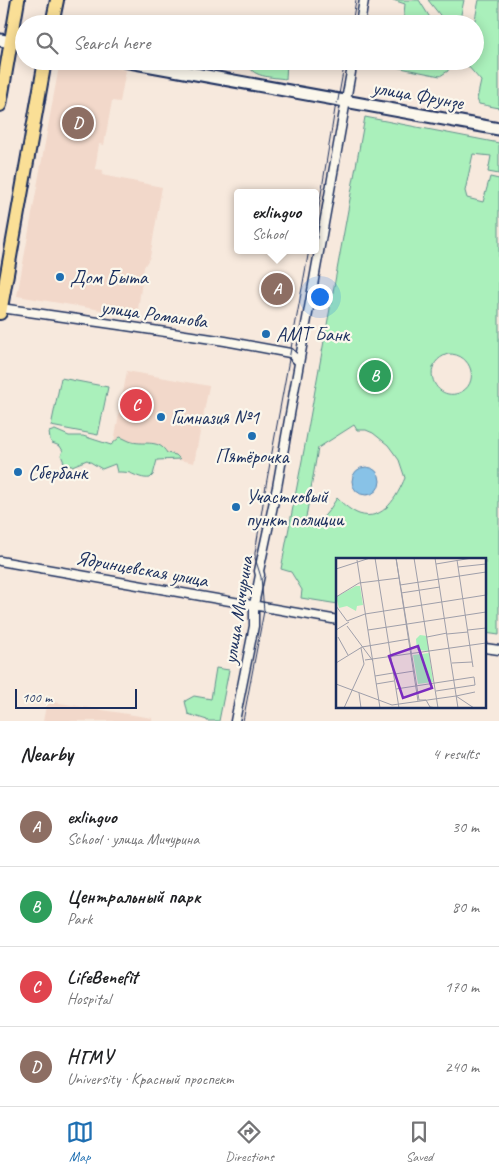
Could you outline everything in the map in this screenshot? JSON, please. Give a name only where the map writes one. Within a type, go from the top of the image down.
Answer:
[{"type":"main road","points":[[16,15],[18,0]]},
{"type":"main road","points":[[54,15],[56,0]]},
{"type":"main road","points":[[0,105],[15,21]]},
{"type":"main road","points":[[0,311],[43,70]]},
{"type":"main road","name":"улица Фрунзе","points":[[173,70],[499,129]]},
{"type":"street","points":[[362,15],[364,0]]},
{"type":"street","name":"улица Мичурина","points":[[319,251],[351,70]]},
{"type":"street","name":"улица Мичурина","points":[[236,721],[254,626],[254,606],[259,571],[277,487],[319,254]]},
{"type":"street","name":"улица Романова","points":[[0,311],[126,326],[225,341],[290,354],[299,362]]},
{"type":"street","name":"Ядринцевская улица","points":[[0,561],[336,620]]},
{"type":"street","points":[[486,648],[499,650]]},
{"type":"shaded area","points":[[58,70],[126,70],[120,102],[112,101],[104,145],[99,144],[95,169],[103,170],[102,175],[162,187],[150,257],[144,267],[137,316],[17,296]]},
{"type":"shaded area","name":"Гимназия №1","points":[[127,371],[209,386],[194,463],[113,447]]},
{"type":"shaded area","points":[[47,701],[152,718],[152,721],[43,721]]},
{"type":"green space","points":[[393,0],[419,0],[428,15],[404,15],[405,4]]},
{"type":"green space","points":[[428,0],[464,0],[461,15],[440,15]]},
{"type":"green space","points":[[479,0],[499,0],[499,108],[479,104],[477,99],[481,81],[471,70],[484,70],[484,15],[476,15]]},
{"type":"green space","points":[[286,70],[286,79],[262,76],[252,71]]},
{"type":"green space","points":[[410,70],[448,70],[440,76]]},
{"type":"green space","points":[[365,117],[499,143],[499,174],[488,172],[491,156],[473,154],[465,191],[467,198],[483,202],[490,177],[499,179],[499,635],[486,633],[486,558],[336,558],[336,604],[301,598],[302,590],[291,572],[281,569]],"holes":[[[448,354],[457,355],[468,364],[471,370],[470,383],[466,389],[459,393],[450,394],[443,392],[437,387],[432,373],[434,365],[439,359]],[[354,425],[357,430],[366,430],[373,433],[388,445],[399,460],[405,478],[402,485],[388,506],[376,514],[359,514],[337,498],[317,525],[305,523],[318,448]]]},
{"type":"green space","points":[[61,378],[108,387],[98,435],[51,426]]},
{"type":"green space","points":[[55,430],[69,436],[83,436],[111,445],[120,437],[137,443],[152,443],[180,459],[157,460],[153,475],[150,478],[117,472],[115,464],[102,469],[87,460],[72,466],[65,465],[61,455],[63,451],[60,446],[52,443],[50,440],[49,432]]},
{"type":"green space","points":[[216,668],[229,670],[219,721],[207,721],[188,714],[185,701],[194,696],[211,699]]},
{"type":"water","points":[[366,467],[376,471],[380,481],[376,491],[366,495],[356,491],[352,481],[356,471]]},
{"type":"tram line","points":[[354,15],[356,0]]},
{"type":"tram line","points":[[319,207],[343,70]]},
{"type":"tram line","points":[[243,721],[264,611],[261,577],[255,553],[308,254]]},
{"type":"place","name":"НГМУ","points":[[78,123]]},
{"type":"place","name":"Дом Быта","points":[[60,277]]},
{"type":"place","name":"exlinguo","points":[[277,289]]},
{"type":"place","name":"AMT Банк","points":[[266,334]]},
{"type":"place","name":"Центральный парк","points":[[375,376]]},
{"type":"place","name":"LifeBenefit","points":[[136,405]]},
{"type":"place","name":"Гимназия №1","points":[[161,417]]},
{"type":"place","name":"Пятёрочка","points":[[252,436]]},
{"type":"place","name":"Сбербанк","points":[[18,472]]},
{"type":"place","name":"Участковый пункт полиции","points":[[236,507]]}]
